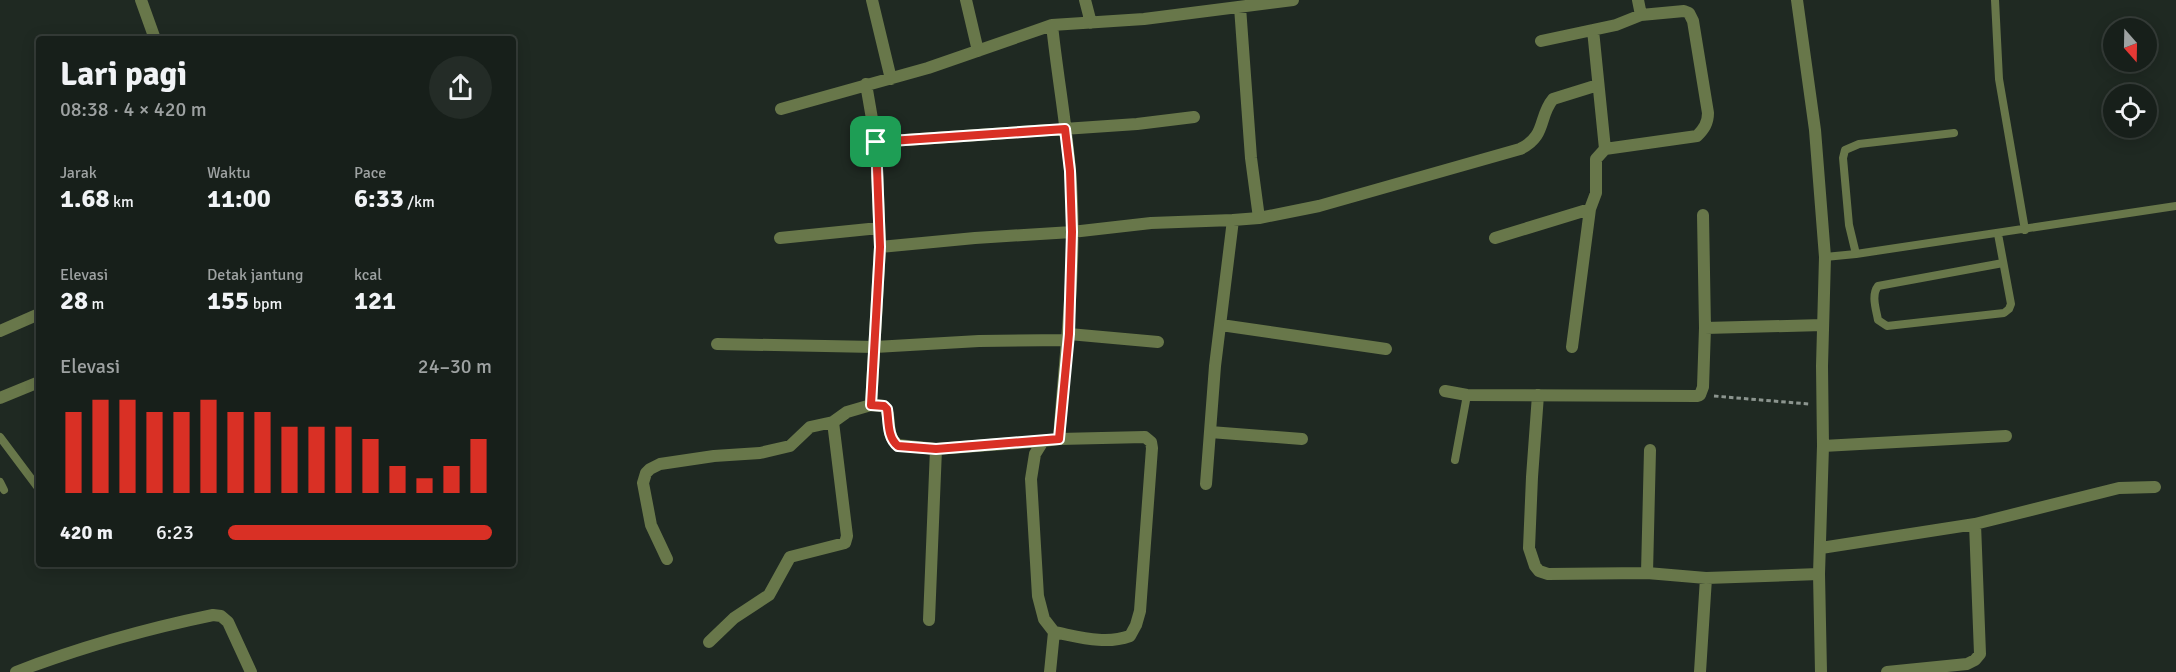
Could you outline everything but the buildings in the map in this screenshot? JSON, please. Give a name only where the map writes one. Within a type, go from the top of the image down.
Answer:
[{"type":"street","points":[[141,0],[154,36]]},
{"type":"street","points":[[872,0],[891,78]]},
{"type":"street","points":[[966,0],[978,51]]},
{"type":"street","points":[[1085,0],[1091,23]]},
{"type":"street","points":[[781,109],[891,78],[1052,25],[1091,23],[1233,5],[1293,0]]},
{"type":"street","points":[[1638,0],[1641,15]]},
{"type":"street","points":[[1797,0],[1815,130],[1825,257],[1819,574],[1821,672]]},
{"type":"street","points":[[1233,5],[1258,218]]},
{"type":"street","points":[[1541,40],[1616,25],[1641,15],[1689,13],[1693,21],[1708,120],[1697,136],[1605,149],[1596,159],[1596,193],[1590,209],[1572,347]]},
{"type":"street","points":[[1052,25],[1070,171],[1072,232],[1068,337],[1059,439]]},
{"type":"street","points":[[1593,30],[1605,149]]},
{"type":"street","points":[[866,84],[876,142],[880,247],[871,405]]},
{"type":"street","points":[[880,247],[1072,232],[1151,223],[1258,218],[1319,206],[1520,149],[1529,145],[1536,137],[1548,105],[1553,99],[1598,85]]},
{"type":"street","points":[[876,142],[1065,129],[1194,117]]},
{"type":"street","points":[[1495,238],[1590,209]]},
{"type":"street","points":[[1445,391],[1467,395],[1693,397],[1700,395],[1703,387],[1705,328],[1703,215]]},
{"type":"street","points":[[1206,484],[1215,366],[1233,220]]},
{"type":"street","points":[[780,238],[879,228]]},
{"type":"street","points":[[0,331],[36,315]]},
{"type":"street","points":[[1221,325],[1386,349]]},
{"type":"street","points":[[1705,328],[1823,325]]},
{"type":"street","points":[[717,344],[875,347],[1068,337],[1158,342]]},
{"type":"street","points":[[0,398],[36,383]]},
{"type":"street","points":[[1538,394],[1529,548],[1539,571],[1548,574],[1647,573],[1706,578],[1819,574]]},
{"type":"street","points":[[667,559],[651,525],[643,483],[650,468],[660,464],[714,456],[760,453],[790,446],[810,427],[833,422],[847,412],[871,405],[884,406],[887,409],[890,435],[898,446],[936,449],[1059,439],[1145,437],[1151,442],[1152,448],[1140,611],[1130,636],[1117,641],[1095,641],[1054,632],[1044,620],[1038,596],[1031,489],[1031,466],[1043,441]]},
{"type":"street","points":[[709,642],[734,618],[769,595],[790,557],[845,543],[847,536],[833,422]]},
{"type":"street","points":[[1210,432],[1302,440]]},
{"type":"street","points":[[1823,446],[2006,436]]},
{"type":"street","points":[[929,620],[936,449]]},
{"type":"street","points":[[1647,573],[1650,450]]},
{"type":"street","points":[[1821,548],[1975,524],[2119,488],[2155,487]]},
{"type":"street","points":[[1887,672],[1955,666],[1975,660],[1980,654],[1975,524]]},
{"type":"street","points":[[1700,672],[1706,578]]},
{"type":"street","points":[[16,672],[56,656],[147,629],[213,615],[221,616],[228,622],[249,672]]},
{"type":"street","points":[[1050,672],[1054,632]]},
{"type":"lane","points":[[1995,0],[1999,79],[2025,230]]},
{"type":"lane","points":[[1856,254],[1849,225],[1843,158],[1845,150],[1859,144],[1954,134]]},
{"type":"lane","points":[[1825,257],[1998,234],[2176,206]]},
{"type":"lane","points":[[1998,234],[2011,304],[2004,313],[1887,326],[1878,320],[1874,297],[1878,286],[2003,263]]},
{"type":"lane","points":[[1455,460],[1467,395]]},
{"type":"lane","points":[[0,437],[36,485]]},
{"type":"path","points":[[1700,395],[1823,406]]},
{"type":"route","points":[[1065,129],[1070,171],[1072,232],[1069,334],[1059,439],[936,449],[898,446],[893,442],[887,409],[884,406],[871,405],[880,247],[876,142],[1065,129]]}]
